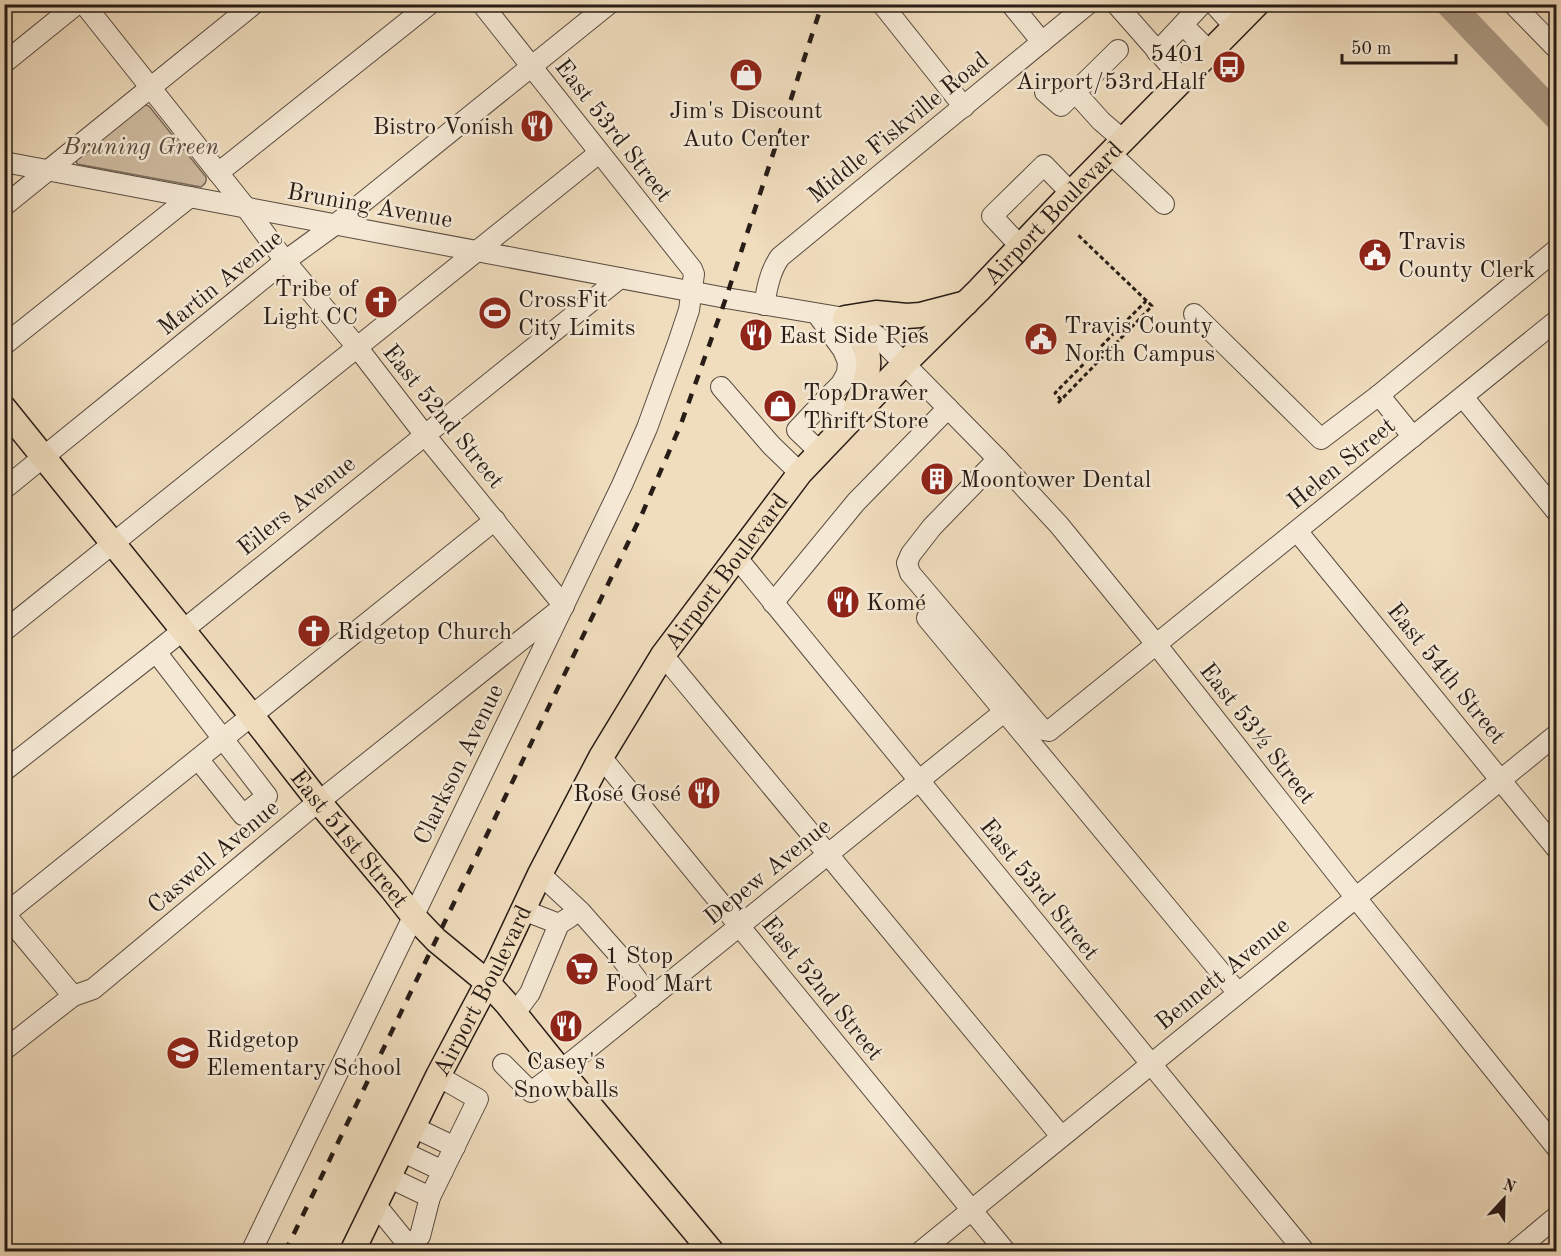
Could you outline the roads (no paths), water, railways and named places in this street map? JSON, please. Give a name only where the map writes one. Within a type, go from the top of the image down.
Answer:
[{"type":"main road","name":"Airport Boulevard","points":[[352,1251],[438,1076],[601,757],[663,655],[800,473],[1257,4]]},
{"type":"main road","points":[[852,419],[867,374],[868,356],[863,342],[845,318],[876,313],[920,315],[966,303]]},
{"type":"main road","name":"East 51st Street","points":[[4,408],[319,802],[414,917],[436,939],[488,982],[712,1251]]},
{"type":"street","points":[[4,63],[77,4]]},
{"type":"street","name":"East 52nd Street","points":[[84,4],[247,209],[285,261],[357,347],[424,434],[564,606]]},
{"type":"street","points":[[4,206],[254,4]]},
{"type":"street","points":[[218,173],[430,4]]},
{"type":"street","name":"East 53rd Street","points":[[482,4],[692,269],[694,274],[691,292]]},
{"type":"street","name":"Martin Avenue","points":[[4,489],[285,261],[336,224],[609,4]]},
{"type":"street","points":[[882,4],[964,107]]},
{"type":"street","points":[[1011,4],[1042,42]]},
{"type":"street","name":"Middle Fiskville Road","points":[[764,305],[769,282],[780,257],[1088,4]]},
{"type":"street","points":[[1116,4],[1182,80]]},
{"type":"street","points":[[1157,52],[1202,4]]},
{"type":"street","points":[[1214,4],[1235,27]]},
{"type":"street","points":[[1513,4],[1557,48]]},
{"type":"street","points":[[1183,25],[1210,52]]},
{"type":"street","points":[[1045,92],[1060,106],[1118,50]]},
{"type":"street","points":[[1075,92],[1101,121],[1116,147],[1164,204]]},
{"type":"street","points":[[4,631],[114,545],[599,153]]},
{"type":"street","name":"Bruning Avenue","points":[[4,162],[764,305]]},
{"type":"street","points":[[1020,246],[992,216],[1044,165],[1071,193]]},
{"type":"street","points":[[4,345],[190,197]]},
{"type":"street","points":[[1194,314],[1321,439],[1379,395],[1557,250]]},
{"type":"street","name":"Eilers Avenue","points":[[4,771],[156,652],[620,278]]},
{"type":"street","name":"Clarkson Avenue","points":[[251,1251],[622,485],[678,343],[689,310],[691,292]]},
{"type":"street","points":[[764,305],[845,318],[877,336],[904,364]]},
{"type":"street","points":[[771,444],[797,430],[841,384],[847,373],[848,362],[843,350],[817,314]]},
{"type":"street","name":"Helen Street","points":[[998,459],[932,527],[911,554],[908,562],[910,573],[1042,730],[1050,731],[1557,321]]},
{"type":"street","name":"East 53½ Street","points":[[904,364],[998,459],[1059,525],[1557,1147]]},
{"type":"street","points":[[721,387],[800,473]]},
{"type":"street","points":[[1379,395],[1413,437]]},
{"type":"street","points":[[1463,397],[1557,511]]},
{"type":"street","points":[[827,398],[852,419]]},
{"type":"street","points":[[773,603],[856,502],[948,408]]},
{"type":"street","points":[[797,430],[820,452]]},
{"type":"street","points":[[73,996],[5,914],[495,520]]},
{"type":"street","name":"East 54th Street","points":[[1298,531],[1557,848]]},
{"type":"street","name":"East 53rd Street","points":[[737,558],[1305,1251]]},
{"type":"street","name":"Caswell Avenue","points":[[4,1050],[73,996],[93,989],[319,802],[564,606]]},
{"type":"street","points":[[927,618],[1238,993]]},
{"type":"street","points":[[156,652],[267,796],[243,815],[198,759]]},
{"type":"street","points":[[663,655],[1061,1136]]},
{"type":"street","name":"Depew Avenue","points":[[503,1064],[531,1092],[561,1071],[1005,711]]},
{"type":"street","name":"Bennett Avenue","points":[[920,1251],[1557,735]]},
{"type":"street","name":"East 52nd Street","points":[[601,757],[1006,1251]]},
{"type":"street","points":[[540,874],[580,911],[618,954],[651,998]]},
{"type":"street","points":[[523,910],[559,924]]},
{"type":"street","points":[[515,1013],[530,993],[559,924],[580,911]]},
{"type":"street","points":[[375,1204],[411,1248],[420,1236],[430,1197],[478,1099],[438,1076]]},
{"type":"street","points":[[413,1127],[454,1147]]},
{"type":"street","points":[[401,1150],[443,1171]]},
{"type":"street","points":[[388,1177],[430,1197]]},
{"type":"street","points":[[1514,1251],[1557,1217]]},
{"type":"waterway","points":[[1449,4],[1556,116]]},
{"type":"railway","points":[[285,1252],[642,514],[681,424],[726,298],[822,4]]},
{"type":"place","name":"5401 Airport/53rd Half","points":[[1229,67]]},
{"type":"place","name":"Jim's Discount Auto Center","points":[[746,75]]},
{"type":"place","name":"Bistro Vonish","points":[[537,126]]},
{"type":"place","name":"Travis County Clerk","points":[[1375,255]]},
{"type":"place","name":"Tribe of Light CC","points":[[381,302]]},
{"type":"place","name":"CrossFit City Limits","points":[[495,313]]},
{"type":"place","name":"East Side Pies","points":[[756,335]]},
{"type":"place","name":"Travis County North Campus","points":[[1041,339]]},
{"type":"place","name":"Top Drawer Thrift Store","points":[[780,406]]},
{"type":"place","name":"Moontower Dental","points":[[937,479]]},
{"type":"place","name":"Komé","points":[[843,602]]},
{"type":"place","name":"Ridgetop Church","points":[[314,631]]},
{"type":"place","name":"Rosé Gosé","points":[[704,793]]},
{"type":"place","name":"1 Stop Food Mart","points":[[582,969]]},
{"type":"place","name":"Casey's Snowballs","points":[[566,1026]]},
{"type":"place","name":"Ridgetop Elementary School","points":[[183,1053]]},
{"type":"park label","name":"Bruning Green","points":[[141,146]]}]
